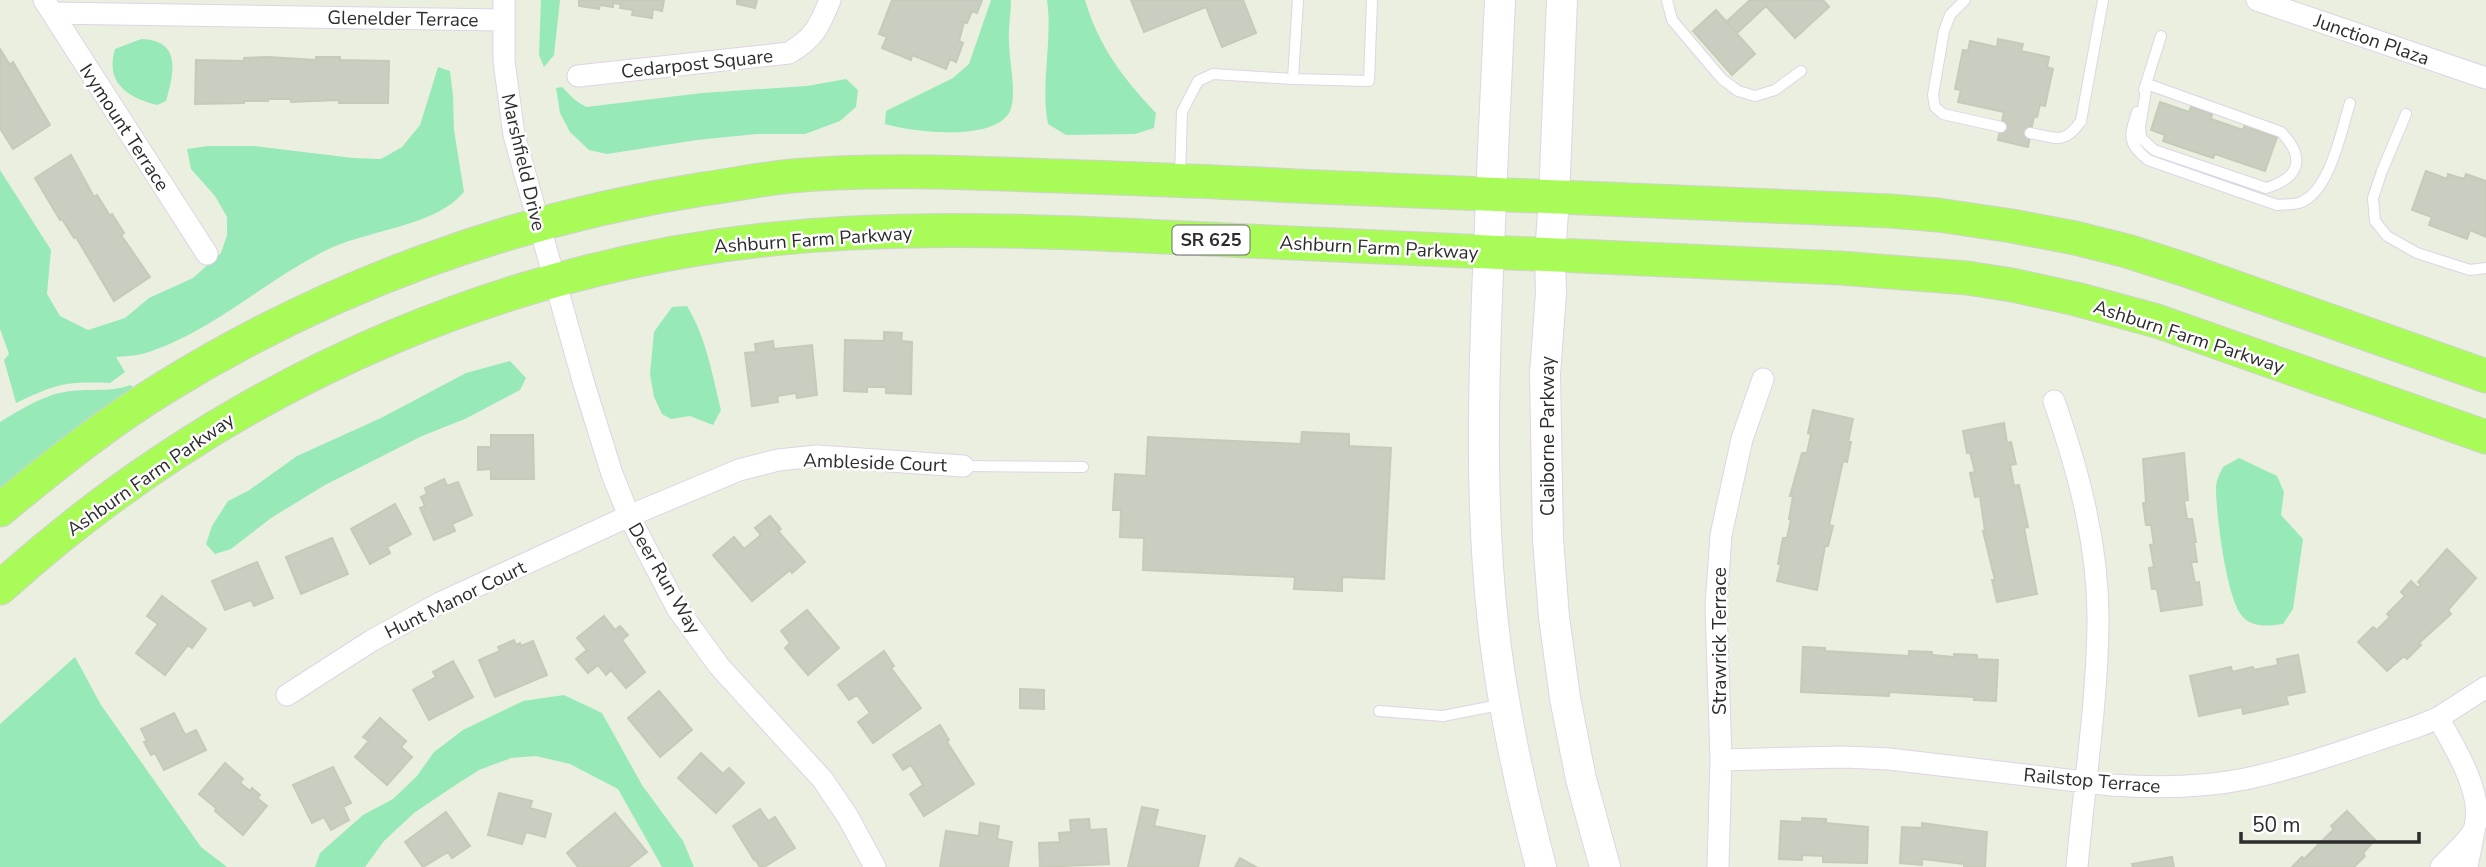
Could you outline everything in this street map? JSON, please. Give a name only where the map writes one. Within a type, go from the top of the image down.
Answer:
[{"type":"main road","points":[[1500,0],[1488,252],[1483,479],[1493,622],[1504,704],[1522,797],[1541,867]]},
{"type":"main road","name":"Claiborne Parkway","points":[[1562,0],[1555,199],[1550,255],[1551,293],[1545,374],[1545,462],[1554,617],[1565,698],[1578,766],[1605,867]]},
{"type":"main road","points":[[0,509],[46,472],[164,388],[230,349],[366,283],[448,252],[538,223],[663,195],[788,177],[928,171],[1938,215],[2075,238],[2183,269],[2486,376]]},
{"type":"main road","name":"Ashburn Farm Parkway","points":[[0,588],[46,547],[105,501],[196,438],[289,384],[418,326],[475,304],[611,265],[685,250],[848,233],[993,230],[1879,271],[1967,278],[2012,285],[2157,321],[2486,438]]},
{"type":"street","name":"Cedarpost Square","points":[[578,76],[789,53],[807,42],[818,27],[830,0]]},
{"type":"street","name":"Junction Plaza","points":[[2257,0],[2486,78]]},
{"type":"street","name":"Glenelder Terrace","points":[[48,7],[503,10]]},
{"type":"street","name":"Ivymount Terrace","points":[[48,7],[207,254]]},
{"type":"street","name":"Marshfield Drive","points":[[503,10],[506,85],[514,135],[555,281]]},
{"type":"street","name":"Deer Run Way","points":[[555,281],[612,474],[629,516],[677,608],[719,666],[823,780],[848,817],[875,867]]},
{"type":"street","name":"Strawrick Terrace","points":[[1718,867],[1721,760],[1716,625],[1721,535],[1742,439],[1763,379]]},
{"type":"street","points":[[2054,401],[2069,442],[2084,499],[2091,537],[2098,621],[2095,696],[2077,867]]},
{"type":"street","name":"Ambleside Court","points":[[629,516],[739,470],[778,460],[817,456],[857,457],[963,466]]},
{"type":"street","name":"Hunt Manor Court","points":[[287,695],[371,641],[440,603],[629,516]]},
{"type":"street","name":"Railstop Terrace","points":[[1721,760],[1844,757],[1889,759],[2145,788],[2185,787],[2243,779],[2416,727],[2438,718],[2486,687]]},
{"type":"street","points":[[2438,718],[2469,772],[2479,806],[2467,867]]},
{"type":"street","points":[[2441,867],[2475,830]]},
{"type":"lane","points":[[1293,79],[1298,0]]},
{"type":"lane","points":[[1180,180],[1182,112],[1198,81],[1213,74],[1369,81],[1372,0]]},
{"type":"lane","points":[[1667,0],[1672,20],[1721,79],[1738,91],[1755,96],[1775,90],[1801,71]]},
{"type":"lane","points":[[1965,0],[1950,15],[1944,31],[1933,95],[1935,107],[1943,114],[2001,127]]},
{"type":"lane","points":[[2030,133],[2059,139],[2071,135],[2081,121],[2103,0]]},
{"type":"lane","points":[[2161,36],[2130,134],[2134,148],[2148,160],[2277,205],[2298,203],[2312,195],[2329,171],[2350,103]]},
{"type":"lane","points":[[2147,83],[2281,132],[2292,143],[2296,157],[2294,172],[2283,183],[2266,188],[2154,150],[2141,138],[2140,127],[2147,83]]},
{"type":"lane","points":[[2406,114],[2373,198],[2375,221],[2386,236],[2417,253],[2470,271],[2486,268]]},
{"type":"lane","points":[[963,466],[1083,467]]},
{"type":"lane","points":[[1378,711],[1443,716],[1504,704]]},
{"type":"green space","points":[[541,0],[560,0],[554,55],[544,67],[539,55]]},
{"type":"green space","points":[[991,0],[1011,0],[1009,51],[1013,98],[1009,113],[1000,122],[969,131],[932,132],[885,124],[886,111],[953,78],[969,64]]},
{"type":"green space","points":[[1047,0],[1085,0],[1097,33],[1113,61],[1156,113],[1154,128],[1135,134],[1066,135],[1048,124],[1045,93],[1049,31]]},
{"type":"green space","points":[[141,39],[163,45],[172,60],[166,101],[157,105],[128,93],[116,80],[113,71],[115,49]]},
{"type":"green space","points":[[438,67],[450,71],[454,130],[464,192],[452,203],[438,212],[403,226],[333,247],[309,259],[216,319],[167,345],[142,354],[116,357],[125,372],[110,383],[62,385],[16,403],[4,360],[9,354],[0,329],[0,170],[51,250],[47,294],[60,316],[88,330],[125,318],[149,298],[193,278],[221,253],[227,235],[227,217],[215,196],[191,169],[187,149],[253,146],[381,159],[402,147],[420,125]]},
{"type":"green space","points":[[846,79],[858,90],[856,107],[840,121],[805,134],[757,134],[697,140],[607,154],[589,150],[570,132],[560,113],[556,88],[562,87],[586,107],[702,93],[807,86]]},
{"type":"green space","points":[[687,306],[704,343],[721,410],[713,425],[690,416],[671,419],[662,414],[654,397],[650,374],[654,332],[672,307]]},
{"type":"green space","points":[[510,361],[526,378],[520,390],[325,485],[271,518],[231,549],[215,554],[206,544],[212,526],[228,501],[248,491],[297,456],[381,418],[466,373]]},
{"type":"green space","points":[[131,385],[135,391],[58,443],[0,489],[0,422],[52,395]]},
{"type":"green space","points":[[2239,458],[2277,476],[2284,492],[2281,515],[2303,539],[2293,609],[2283,624],[2261,625],[2246,620],[2236,606],[2231,592],[2220,534],[2216,488],[2223,467]]},
{"type":"green space","points":[[75,657],[101,705],[201,847],[227,867],[0,867],[0,724]]},
{"type":"green space","points":[[564,695],[602,713],[642,785],[683,841],[694,867],[662,867],[618,789],[570,764],[536,756],[511,758],[479,770],[451,788],[414,813],[384,841],[365,867],[315,867],[320,853],[363,815],[393,799],[417,776],[434,752],[463,730],[523,701]]},
{"type":"building","points":[[579,0],[664,0],[662,11],[653,9],[652,18],[632,15],[633,10],[620,8],[621,4],[613,3],[613,7],[600,5],[599,9],[579,6]]},
{"type":"building","points":[[737,0],[757,0],[755,8],[737,4]]},
{"type":"building","points":[[892,0],[982,0],[977,13],[972,11],[967,23],[964,22],[959,41],[963,43],[956,62],[950,59],[946,69],[912,55],[911,60],[882,48],[887,37],[879,34]]},
{"type":"building","points":[[1131,0],[1243,0],[1256,33],[1222,47],[1206,7],[1144,32]]},
{"type":"building","points":[[1750,0],[1823,0],[1829,7],[1795,38],[1766,6],[1737,33],[1726,22]]},
{"type":"building","points":[[1716,10],[1755,54],[1732,75],[1693,31]]},
{"type":"building","points":[[1998,39],[2023,44],[2021,51],[2049,57],[2047,67],[2053,69],[2045,106],[2040,105],[2037,117],[2034,116],[2028,147],[1998,140],[2004,112],[1958,102],[1961,90],[1955,89],[1963,50],[1968,51],[1970,41],[1997,47]]},
{"type":"building","points":[[0,49],[10,65],[13,62],[50,125],[13,149],[0,128]]},
{"type":"building","points":[[268,57],[316,60],[316,57],[389,61],[388,103],[339,103],[339,100],[291,102],[291,99],[269,99],[244,103],[195,104],[196,60],[244,61],[244,58]]},
{"type":"building","points":[[2160,102],[2189,112],[2191,107],[2212,114],[2211,119],[2243,130],[2246,121],[2254,124],[2253,129],[2277,137],[2265,171],[2215,154],[2213,158],[2163,141],[2165,135],[2151,130]]},
{"type":"building","points":[[71,155],[94,197],[97,195],[110,216],[112,214],[124,233],[121,235],[150,277],[114,301],[76,237],[74,238],[62,219],[60,220],[35,178]]},
{"type":"building","points":[[2426,171],[2447,179],[2448,174],[2464,179],[2466,174],[2486,181],[2486,237],[2470,230],[2467,239],[2429,225],[2432,217],[2412,210]]},
{"type":"building","points":[[884,332],[902,333],[901,341],[912,342],[911,394],[886,393],[886,387],[867,387],[867,392],[844,391],[845,340],[884,341]]},
{"type":"building","points":[[773,341],[774,349],[812,345],[817,395],[797,398],[796,393],[777,396],[778,402],[752,406],[745,353],[756,352],[755,344]]},
{"type":"building","points":[[1813,410],[1853,419],[1847,462],[1843,461],[1829,525],[1833,526],[1828,546],[1825,546],[1817,590],[1777,581],[1783,538],[1787,538],[1791,519],[1793,496],[1790,496],[1802,453],[1807,453]]},
{"type":"building","points":[[2004,423],[2007,443],[2011,442],[2016,464],[2010,465],[2014,486],[2019,485],[2028,527],[2024,528],[2037,594],[1997,602],[1992,580],[1995,580],[1983,531],[1980,496],[1975,497],[1970,473],[1975,472],[1970,452],[1967,453],[1963,431]]},
{"type":"building","points":[[1302,432],[1349,434],[1349,446],[1391,448],[1384,579],[1342,577],[1342,591],[1294,589],[1295,577],[1143,570],[1144,538],[1120,537],[1121,510],[1113,510],[1115,474],[1146,476],[1148,437],[1301,444]]},
{"type":"building","points":[[491,435],[533,435],[534,479],[491,479],[491,469],[478,470],[478,447],[491,447]]},
{"type":"building","points":[[2184,453],[2188,500],[2184,501],[2187,519],[2192,519],[2196,542],[2197,562],[2191,562],[2195,583],[2199,582],[2202,605],[2161,611],[2157,589],[2152,589],[2149,568],[2154,567],[2150,545],[2154,544],[2151,525],[2146,525],[2143,503],[2146,503],[2143,459]]},
{"type":"building","points":[[444,479],[447,486],[458,482],[472,515],[452,524],[455,531],[434,540],[420,508],[425,506],[421,497],[427,494],[425,488]]},
{"type":"building","points":[[395,504],[411,534],[387,547],[390,553],[370,564],[351,529]]},
{"type":"building","points":[[770,516],[781,529],[778,531],[805,562],[792,573],[790,570],[752,601],[713,555],[734,537],[744,549],[761,535],[755,528]]},
{"type":"building","points":[[332,538],[348,574],[301,594],[286,557]]},
{"type":"building","points":[[2447,549],[2476,578],[2448,610],[2451,614],[2419,643],[2421,645],[2407,659],[2404,656],[2387,671],[2358,642],[2373,627],[2377,630],[2390,617],[2387,614],[2405,596],[2401,592],[2411,581],[2418,588],[2421,585],[2418,582]]},
{"type":"building","points":[[257,562],[273,598],[254,606],[251,600],[225,610],[212,581]]},
{"type":"building","points":[[162,596],[206,629],[192,648],[188,645],[165,675],[136,653],[158,624],[147,616]]},
{"type":"building","points":[[807,610],[839,648],[808,675],[785,648],[790,643],[781,631]]},
{"type":"building","points":[[604,616],[615,630],[620,626],[628,635],[622,640],[645,672],[626,688],[611,670],[606,675],[598,665],[588,673],[576,659],[587,650],[577,638]]},
{"type":"building","points":[[514,640],[516,645],[520,643],[521,646],[533,641],[547,675],[495,697],[479,660],[500,651],[498,647]]},
{"type":"building","points":[[1803,647],[1825,648],[1825,651],[1909,656],[1909,651],[1954,657],[1954,654],[1977,655],[1977,659],[1998,660],[1996,701],[1974,700],[1974,697],[1889,692],[1889,696],[1801,692]]},
{"type":"building","points":[[884,651],[894,666],[891,668],[921,708],[873,743],[858,722],[870,713],[857,695],[849,700],[838,685]]},
{"type":"building","points":[[2298,655],[2305,692],[2286,696],[2288,704],[2243,714],[2242,707],[2199,716],[2190,676],[2231,667],[2232,672],[2253,667],[2254,670],[2278,665],[2277,659]]},
{"type":"building","points":[[453,661],[473,697],[429,720],[413,690],[436,677],[433,672]]},
{"type":"building","points":[[1020,689],[1044,690],[1044,709],[1020,708]]},
{"type":"building","points":[[659,691],[692,730],[660,757],[628,718]]},
{"type":"building","points":[[174,713],[185,735],[196,730],[206,750],[164,770],[155,753],[151,755],[141,729]]},
{"type":"building","points":[[380,718],[406,741],[401,747],[412,757],[387,785],[355,757],[369,741],[363,737]]},
{"type":"building","points":[[940,725],[949,740],[947,742],[974,784],[924,816],[910,794],[923,785],[911,765],[903,770],[893,755]]},
{"type":"building","points":[[701,753],[723,774],[729,768],[744,783],[716,813],[678,778]]},
{"type":"building","points":[[225,763],[243,779],[240,783],[250,791],[252,788],[260,795],[257,798],[267,806],[243,835],[199,794]]},
{"type":"building","points":[[333,767],[351,803],[343,807],[349,820],[331,830],[324,817],[312,823],[293,785]]},
{"type":"building","points":[[499,793],[532,801],[530,808],[551,814],[545,837],[526,832],[522,844],[488,835]]},
{"type":"building","points":[[1142,807],[1158,810],[1154,826],[1205,836],[1198,867],[1128,867]]},
{"type":"building","points":[[760,809],[768,821],[775,817],[795,848],[764,867],[760,867],[754,860],[733,826]]},
{"type":"building","points":[[2347,811],[2375,840],[2363,853],[2365,856],[2354,867],[2292,867],[2302,857],[2304,859],[2334,829],[2331,826]]},
{"type":"building","points":[[446,812],[470,846],[452,858],[448,852],[423,867],[405,842]]},
{"type":"building","points":[[615,813],[647,852],[628,867],[578,867],[567,853]]},
{"type":"building","points":[[1802,818],[1826,819],[1826,823],[1868,827],[1867,863],[1823,862],[1823,856],[1802,855],[1802,860],[1779,859],[1781,821],[1802,822]]},
{"type":"building","points":[[1089,819],[1090,830],[1106,829],[1109,864],[1040,867],[1039,843],[1060,842],[1059,833],[1071,832],[1070,820]]},
{"type":"building","points":[[980,823],[999,826],[997,839],[1012,842],[1008,867],[940,867],[946,831],[979,836]]},
{"type":"building","points":[[1922,823],[1987,832],[1985,867],[1964,867],[1964,864],[1922,859],[1922,865],[1900,863],[1902,827],[1922,828]]},
{"type":"building","points":[[2172,857],[2174,867],[2133,867],[2132,864]]},
{"type":"building","points":[[1240,858],[1256,867],[1235,867]]}]
